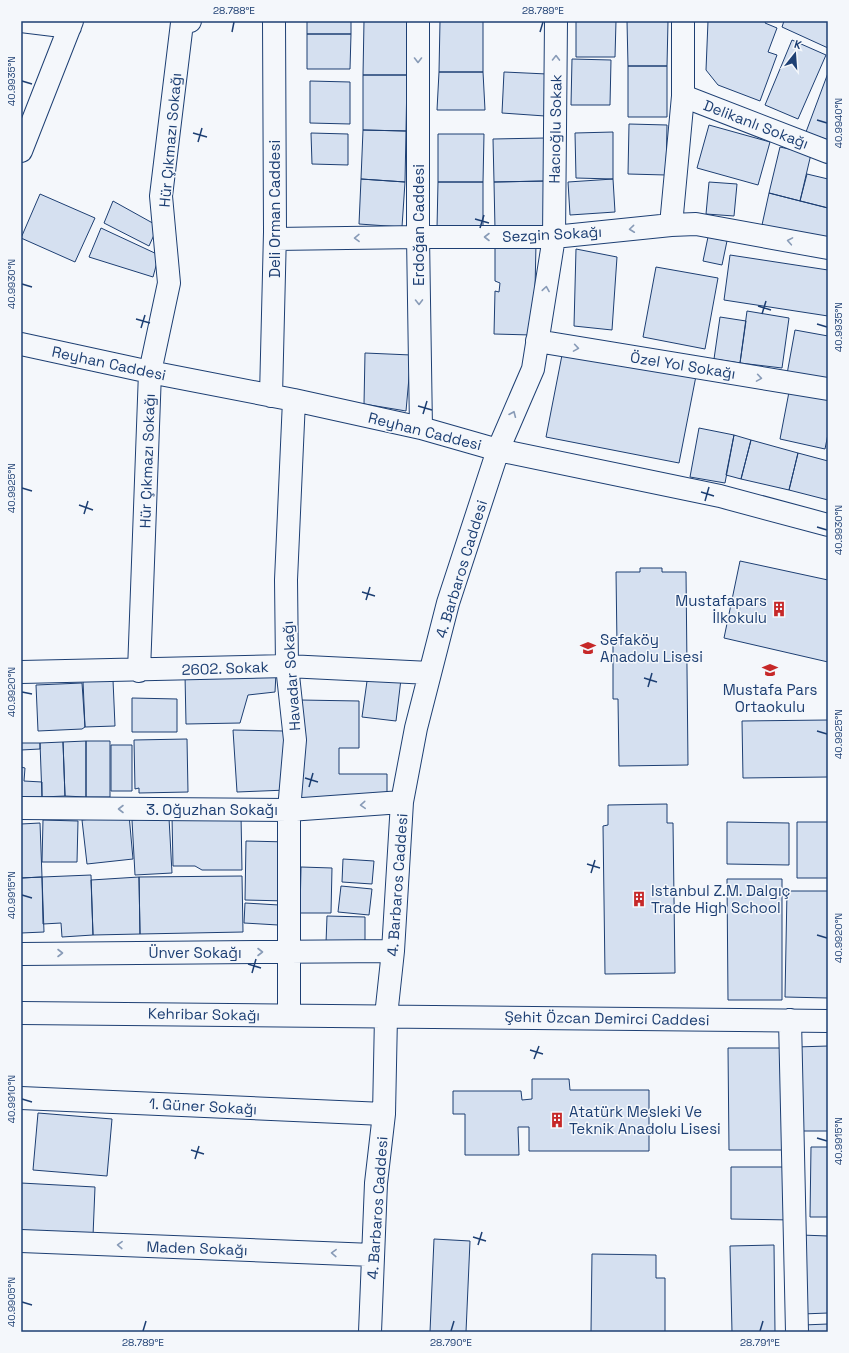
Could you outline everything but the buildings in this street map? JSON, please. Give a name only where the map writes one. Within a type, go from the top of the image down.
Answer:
[{"type":"street","points":[[21,21],[71,24],[21,151]]},
{"type":"street","name":"Hür Çıkmazı Sokağı","points":[[139,671],[150,372],[170,283],[162,196],[182,23],[190,21]]},
{"type":"street","name":"Deli Orman Caddesi","points":[[271,396],[275,239],[274,21]]},
{"type":"street","name":"Erdoğan Caddesi","points":[[418,21],[418,237],[421,428]]},
{"type":"street","name":"Hacıoğlu Sokak","points":[[537,341],[554,237],[556,21]]},
{"type":"street","points":[[671,225],[683,96],[682,21]]},
{"type":"street","name":"Delikanlı Sokağı","points":[[683,96],[828,152]]},
{"type":"street","name":"Sezgin Sokağı","points":[[275,239],[554,237],[671,225],[696,224],[828,248]]},
{"type":"street","name":"Özel Yol Sokağı","points":[[537,341],[828,389]]},
{"type":"street","name":"4. Barbaros Caddesi","points":[[370,1332],[376,1183],[384,1114],[386,1016],[393,951],[402,802],[416,728],[448,603],[498,450],[532,369],[537,341]]},
{"type":"street","name":"Reyhan Caddesi","points":[[21,344],[150,372],[294,400],[421,428],[498,450],[720,496],[828,525]]},
{"type":"street","name":"Havadar Sokağı","points":[[289,1015],[290,810],[295,740],[287,666],[286,580],[294,400]]},
{"type":"street","name":"2602. Sokak","points":[[21,672],[139,671],[287,666],[430,673]]},
{"type":"street","name":"3. Oğuzhan Sokağı","points":[[21,808],[290,810],[402,802]]},
{"type":"street","name":"Ünver Sokağı","points":[[21,954],[393,951]]},
{"type":"street","name":"Kehribar Sokağı","points":[[21,1012],[386,1016]]},
{"type":"street","name":"Şehit Özcan Demirci Caddesi","points":[[386,1016],[828,1021]]},
{"type":"street","points":[[790,1020],[797,1332]]},
{"type":"street","name":"1. Güner Sokağı","points":[[21,1098],[384,1114]]},
{"type":"street","name":"Maden Sokağı","points":[[21,1241],[373,1255]]},
{"type":"place","name":"Mustafapars İlkokulu","points":[[779,609]]},
{"type":"place","name":"Sefaköy Anadolu Lisesi","points":[[588,648]]},
{"type":"place","name":"Mustafa Pars Ortaokulu","points":[[770,670]]},
{"type":"place","name":"Istanbul Z.M. Dalgıç Trade High School","points":[[639,899]]},
{"type":"place","name":"Atatürk Mesleki Ve Teknik Anadolu Lisesi","points":[[557,1120]]}]
